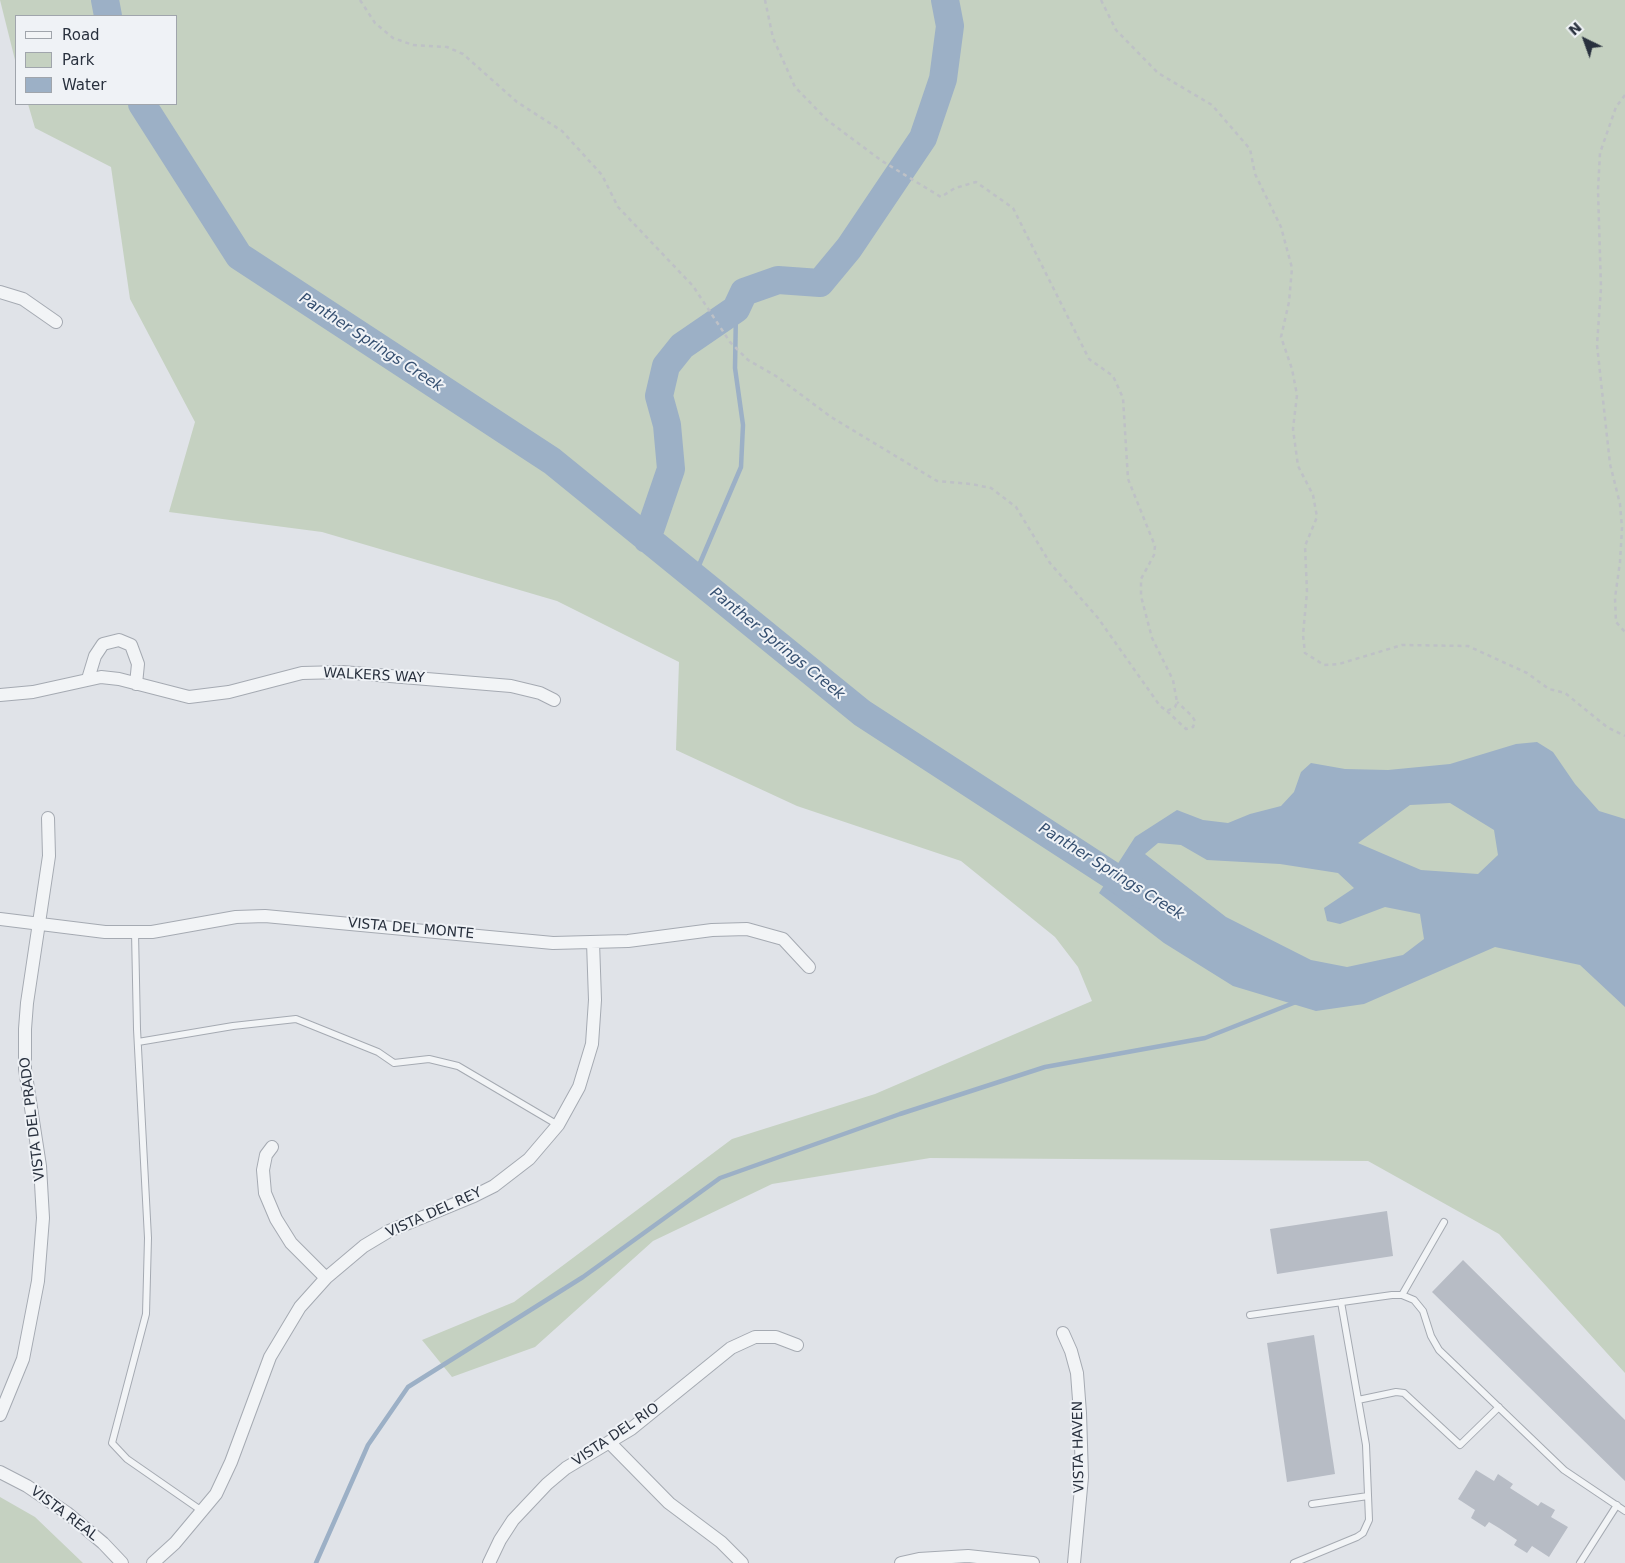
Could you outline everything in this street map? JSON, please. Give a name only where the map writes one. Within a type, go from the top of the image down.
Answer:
[{"type":"street","points":[[0,292],[23,300],[56,322]]},
{"type":"street","points":[[88,679],[95,656],[103,644],[119,640],[131,646],[138,664],[136,684]]},
{"type":"street","name":"WALKERS WAY","points":[[0,695],[33,692],[88,679],[119,679],[189,697],[229,692],[302,673],[342,672],[511,686],[540,693],[554,700]]},
{"type":"street","name":"VISTA DEL PRADO","points":[[0,1415],[23,1359],[38,1281],[43,1218],[25,1069],[27,1003],[49,856],[48,818]]},
{"type":"street","name":"VISTA DEL MONTE","points":[[0,919],[105,932],[152,932],[236,917],[265,916],[554,943],[593,942],[747,929],[783,939],[810,967]]},
{"type":"street","name":"VISTA DEL REY","points":[[153,1563],[175,1544],[216,1494],[231,1462],[270,1356],[300,1307],[326,1278],[364,1246],[389,1231],[494,1186],[529,1159],[558,1125],[579,1087],[592,1044],[595,1000],[593,942]]},
{"type":"street","points":[[272,1146],[266,1155],[263,1170],[265,1192],[276,1219],[291,1243],[326,1278]]},
{"type":"street","name":"VISTA HAVEN","points":[[1063,1333],[1077,1373],[1080,1413],[1082,1477],[1074,1563]]},
{"type":"street","name":"VISTA DEL RIO","points":[[489,1563],[500,1540],[529,1501],[566,1468],[609,1442],[668,1401],[731,1348],[755,1337],[776,1337],[797,1345]]},
{"type":"street","points":[[609,1442],[669,1503],[721,1542],[742,1563]]},
{"type":"street","name":"VISTA REAL","points":[[0,1472],[27,1486],[67,1513],[103,1543],[122,1563]]},
{"type":"street","points":[[901,1563],[919,1559],[968,1556],[1033,1563]]},
{"type":"lane","points":[[135,932],[138,1042],[148,1238],[146,1314],[112,1443],[127,1459],[202,1512]]},
{"type":"lane","points":[[138,1042],[233,1026],[296,1019],[378,1052],[394,1063],[429,1059],[458,1066],[558,1125]]},
{"type":"lane","points":[[1402,1295],[1444,1222]]},
{"type":"lane","points":[[1250,1315],[1402,1295],[1414,1300],[1422,1311],[1431,1336],[1439,1350],[1564,1470],[1625,1511]]},
{"type":"lane","points":[[1294,1563],[1363,1533],[1369,1520],[1366,1445],[1341,1302]]},
{"type":"lane","points":[[1358,1400],[1396,1392],[1404,1393],[1460,1445],[1499,1407]]},
{"type":"lane","points":[[1312,1504],[1368,1496]]},
{"type":"lane","points":[[1580,1563],[1617,1505]]},
{"type":"path","points":[[360,0],[375,23],[393,38],[413,46],[447,47],[463,54],[517,102],[562,131],[602,174],[618,207],[693,286],[724,329],[730,342],[748,360],[776,376],[831,416],[877,446],[937,481],[991,488],[1016,507],[1050,563],[1098,618],[1160,706],[1168,711],[1186,729],[1193,727],[1195,722],[1192,716],[1177,702],[1170,672],[1152,638],[1142,596],[1141,579],[1154,556],[1155,546],[1128,479],[1123,398],[1113,376],[1090,359],[1013,208],[976,182],[955,188],[941,197],[887,164],[827,120],[795,87],[773,38],[766,0]]},
{"type":"path","points":[[1100,0],[1116,30],[1158,74],[1212,105],[1250,149],[1256,174],[1281,227],[1292,268],[1289,302],[1281,337],[1292,369],[1297,395],[1294,428],[1298,466],[1312,495],[1317,517],[1305,546],[1307,592],[1303,635],[1305,653],[1324,665],[1339,664],[1402,645],[1468,646],[1527,672],[1549,689],[1565,693],[1607,727],[1625,736]]},
{"type":"path","points":[[1625,95],[1616,107],[1600,153],[1598,190],[1601,288],[1597,345],[1610,464],[1620,504],[1620,562],[1614,598],[1616,622],[1625,632]]},
{"type":"path","points":[[1168,711],[1175,707],[1177,702]]},
{"type":"green space","points":[[0,0],[1625,0],[1625,1373],[1499,1234],[1368,1161],[930,1158],[772,1184],[653,1241],[535,1347],[452,1377],[422,1340],[514,1302],[732,1139],[875,1094],[1092,1001],[1078,967],[1055,937],[961,861],[797,806],[676,750],[679,662],[557,601],[322,532],[169,512],[195,422],[130,299],[111,167],[35,128],[28,105],[178,105],[178,15],[15,15],[15,60]]},
{"type":"green space","points":[[0,1497],[35,1517],[83,1563],[0,1563]]},
{"type":"water","points":[[1537,742],[1553,752],[1575,784],[1599,811],[1625,819],[1625,1007],[1580,965],[1495,947],[1364,1004],[1316,1011],[1233,986],[1164,943],[1099,893],[1135,837],[1177,810],[1203,820],[1228,823],[1250,814],[1281,806],[1294,792],[1301,772],[1311,763],[1345,769],[1388,770],[1450,764],[1516,744]],"holes":[[[1450,803],[1494,830],[1498,855],[1478,874],[1421,870],[1358,843],[1410,805]],[[1158,843],[1181,845],[1207,860],[1280,864],[1338,873],[1354,888],[1324,908],[1327,921],[1340,924],[1385,907],[1420,914],[1424,939],[1403,955],[1347,967],[1311,960],[1226,917],[1145,854]]]},
{"type":"building","points":[[1387,1211],[1393,1256],[1277,1274],[1270,1229]]},
{"type":"building","points":[[1463,1260],[1625,1420],[1625,1481],[1432,1292]]},
{"type":"building","points":[[1314,1335],[1335,1474],[1287,1482],[1267,1343]]},
{"type":"building","points":[[1476,1470],[1494,1481],[1498,1474],[1513,1484],[1510,1488],[1538,1506],[1541,1502],[1555,1510],[1551,1517],[1568,1527],[1549,1557],[1532,1546],[1527,1553],[1514,1545],[1517,1540],[1499,1528],[1489,1522],[1485,1527],[1471,1518],[1475,1510],[1458,1499]]},
{"type":"waterway","name":"Panther Springs Creek","points":[[105,0],[108,15]]},
{"type":"waterway","name":"Panther Springs Creek","points":[[647,539],[671,469],[667,425],[659,396],[666,366],[682,346],[736,309],[744,292],[778,280],[820,283],[849,248],[923,138],[943,79],[950,26],[945,0]]},
{"type":"waterway","name":"Panther Springs Creek","points":[[143,105],[239,256],[552,461],[862,713],[1142,895]]},
{"type":"waterway","name":"Panther Springs Creek","points":[[694,577],[741,467],[743,425],[735,368],[736,309]]},
{"type":"waterway","points":[[316,1563],[368,1445],[408,1387],[583,1277],[720,1178],[900,1114],[1045,1067],[1205,1038],[1296,1002]]}]
